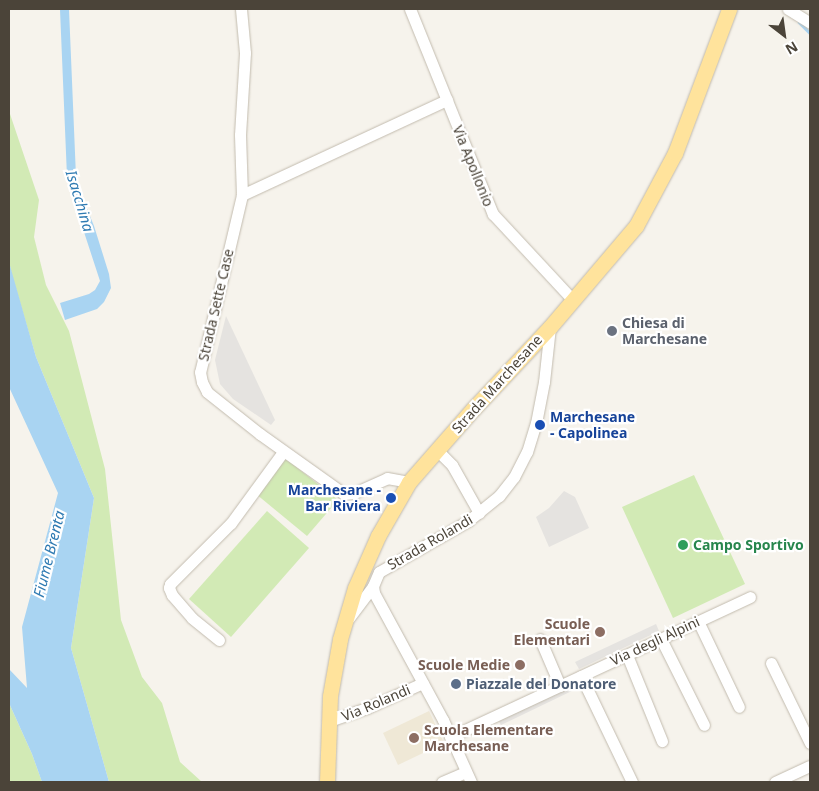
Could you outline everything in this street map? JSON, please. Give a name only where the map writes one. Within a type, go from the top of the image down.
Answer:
[{"type":"main road","name":"Strada Marchesane","points":[[327,782],[330,696],[345,623],[356,588],[378,536],[409,482],[550,327],[636,226],[657,191],[675,154],[729,9]]},
{"type":"street","name":"Strada Sette Case","points":[[241,9],[245,53],[240,134],[242,195],[200,372],[202,382],[207,392],[283,452],[344,494],[354,493],[387,478],[409,482]]},
{"type":"street","name":"Via Apollonio","points":[[410,9],[493,214],[573,300]]},
{"type":"street","points":[[788,9],[810,23]]},
{"type":"street","points":[[242,195],[447,100]]},
{"type":"street","name":"Strada Rolandi","points":[[345,623],[373,586],[379,572],[479,513],[499,496],[514,477],[527,452],[544,382],[550,327]]},
{"type":"street","points":[[438,450],[452,465],[479,513]]},
{"type":"street","points":[[219,640],[192,618],[172,595],[169,588],[170,584],[231,523],[283,452]]},
{"type":"street","points":[[373,586],[374,593],[423,683],[469,777],[442,782]]},
{"type":"street","name":"Via degli Alpini","points":[[450,737],[750,597]]},
{"type":"street","points":[[698,621],[739,707]]},
{"type":"street","points":[[540,639],[560,686]]},
{"type":"street","points":[[661,639],[704,725]]},
{"type":"street","points":[[627,655],[662,741]]},
{"type":"street","points":[[771,663],[810,743]]},
{"type":"street","points":[[581,676],[632,782]]},
{"type":"street","name":"Via Rolandi","points":[[329,722],[367,708],[423,683]]},
{"type":"street","points":[[776,782],[810,766]]},
{"type":"shaded area","points":[[226,316],[275,420],[271,425],[233,399],[220,384],[215,360]]},
{"type":"shaded area","points":[[564,491],[575,497],[589,528],[549,547],[536,517],[549,508]]},
{"type":"shaded area","points":[[656,624],[659,631],[579,669],[575,662]]},
{"type":"shaded area","points":[[573,683],[576,689],[501,725],[497,718]]},
{"type":"shaded area","name":"Scuola Elementare Marchesane","points":[[429,711],[444,743],[398,765],[383,733]]},
{"type":"green space","points":[[9,111],[39,200],[34,237],[46,285],[69,331],[105,469],[121,620],[142,677],[162,703],[180,762],[202,782],[109,782],[71,648],[94,498],[36,357],[9,262]]},
{"type":"green space","points":[[285,458],[338,500],[307,536],[256,494]]},
{"type":"green space","name":"Campo Sportivo","points":[[694,475],[745,584],[673,618],[622,507]]},
{"type":"green space","points":[[267,511],[309,548],[231,637],[189,599]]},
{"type":"green space","points":[[9,703],[32,754],[42,782],[9,782]]},
{"type":"water","points":[[69,164],[94,226],[109,274],[111,288],[104,302],[97,309],[65,320],[60,303],[89,294],[95,290],[100,281],[68,183]]},
{"type":"water","name":"Fiume Brenta","points":[[9,262],[36,357],[94,498],[71,648],[109,782],[42,782],[32,754],[9,703],[9,669],[27,688],[22,627],[58,493],[9,387]]},
{"type":"waterway","name":"Isacchina","points":[[64,9],[71,176]]},
{"type":"waterway","points":[[799,22],[810,33]]},
{"type":"place","name":"Chiesa di Marchesane","points":[[612,331]]},
{"type":"place","name":"Marchesane - Capolinea","points":[[540,425]]},
{"type":"place","name":"Marchesane - Bar Riviera","points":[[391,498]]},
{"type":"place","name":"Campo Sportivo","points":[[683,545]]},
{"type":"place","name":"Scuole Elementari","points":[[600,632]]},
{"type":"place","name":"Scuole Medie","points":[[520,665]]},
{"type":"place","name":"Piazzale del Donatore","points":[[456,684]]},
{"type":"place","name":"Scuola Elementare Marchesane","points":[[414,738]]}]
